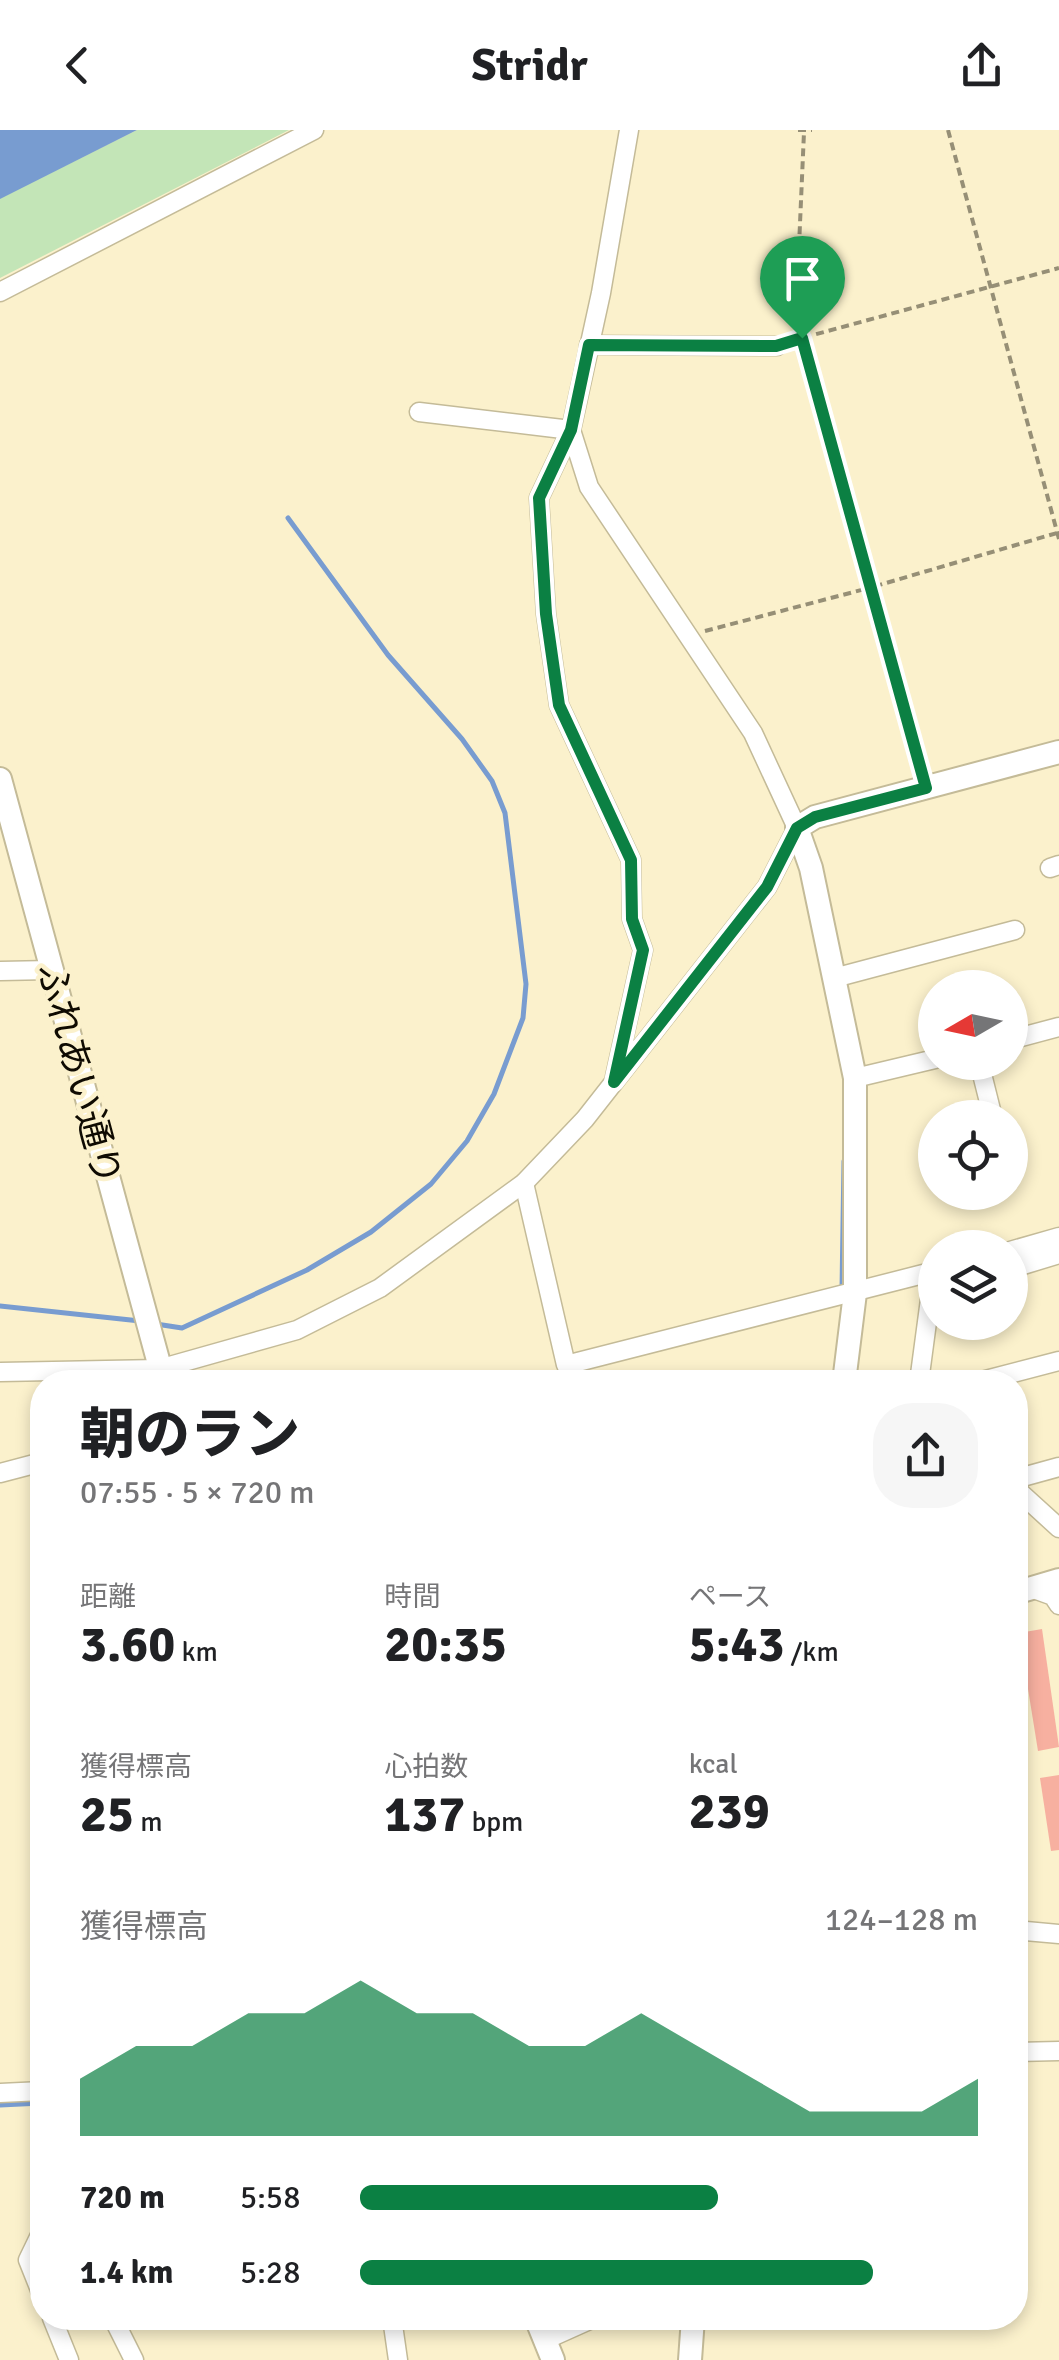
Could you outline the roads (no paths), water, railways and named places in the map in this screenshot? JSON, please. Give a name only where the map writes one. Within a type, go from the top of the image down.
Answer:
[{"type":"street","points":[[0,292],[314,130]]},
{"type":"street","points":[[614,1082],[643,950],[632,919],[631,860],[559,705],[546,614],[539,498],[571,430],[629,130]]},
{"type":"street","points":[[589,345],[776,346]]},
{"type":"street","points":[[420,412],[571,430]]},
{"type":"street","points":[[571,430],[589,487],[753,732],[811,868],[855,1078],[855,1293],[845,1370]]},
{"type":"street","points":[[180,1370],[297,1330],[380,1288],[524,1183],[614,1082],[767,887],[797,828],[815,817],[1059,752]]},
{"type":"street","name":"ふれあい通り","points":[[0,778],[160,1370]]},
{"type":"street","points":[[834,978],[1015,930]]},
{"type":"street","points":[[0,971],[51,970]]},
{"type":"street","points":[[1028,1035],[1059,1027]]},
{"type":"street","points":[[855,1078],[918,1063]]},
{"type":"street","points":[[524,1183],[566,1364],[918,1276]]},
{"type":"street","points":[[1028,1246],[1059,1238]]},
{"type":"street","points":[[1028,1263],[1059,1254]]},
{"type":"street","points":[[921,1370],[925,1340]]},
{"type":"street","points":[[1024,1370],[1059,1361]]},
{"type":"street","points":[[0,1372],[30,1373]]},
{"type":"street","points":[[0,1473],[30,1465]]},
{"type":"street","points":[[1028,1475],[1059,1467]]},
{"type":"street","points":[[1028,1500],[1059,1528]]},
{"type":"street","points":[[1028,1584],[1059,1580]]},
{"type":"street","points":[[1028,1588],[1053,1596],[1059,1605]]},
{"type":"street","points":[[1028,1931],[1059,1934]]},
{"type":"street","points":[[1028,2052],[1059,2051]]},
{"type":"street","points":[[0,2093],[30,2092]]},
{"type":"street","points":[[57,2330],[69,2360]]},
{"type":"street","points":[[119,2330],[134,2360]]},
{"type":"street","points":[[394,2330],[398,2360]]},
{"type":"street","points":[[549,2350],[577,2330]]},
{"type":"street","points":[[690,2360],[692,2330]]},
{"type":"water","points":[[0,130],[137,130],[0,199]]},
{"type":"waterway","points":[[156,1324],[182,1328],[307,1270],[371,1232],[431,1184],[467,1141],[494,1094],[523,1018],[526,984],[505,813],[492,781],[462,739],[388,655],[288,518]]},
{"type":"waterway","points":[[842,1290],[844,1161]]},
{"type":"waterway","points":[[0,1306],[140,1321]]},
{"type":"waterway","points":[[0,2105],[30,2104]]}]
